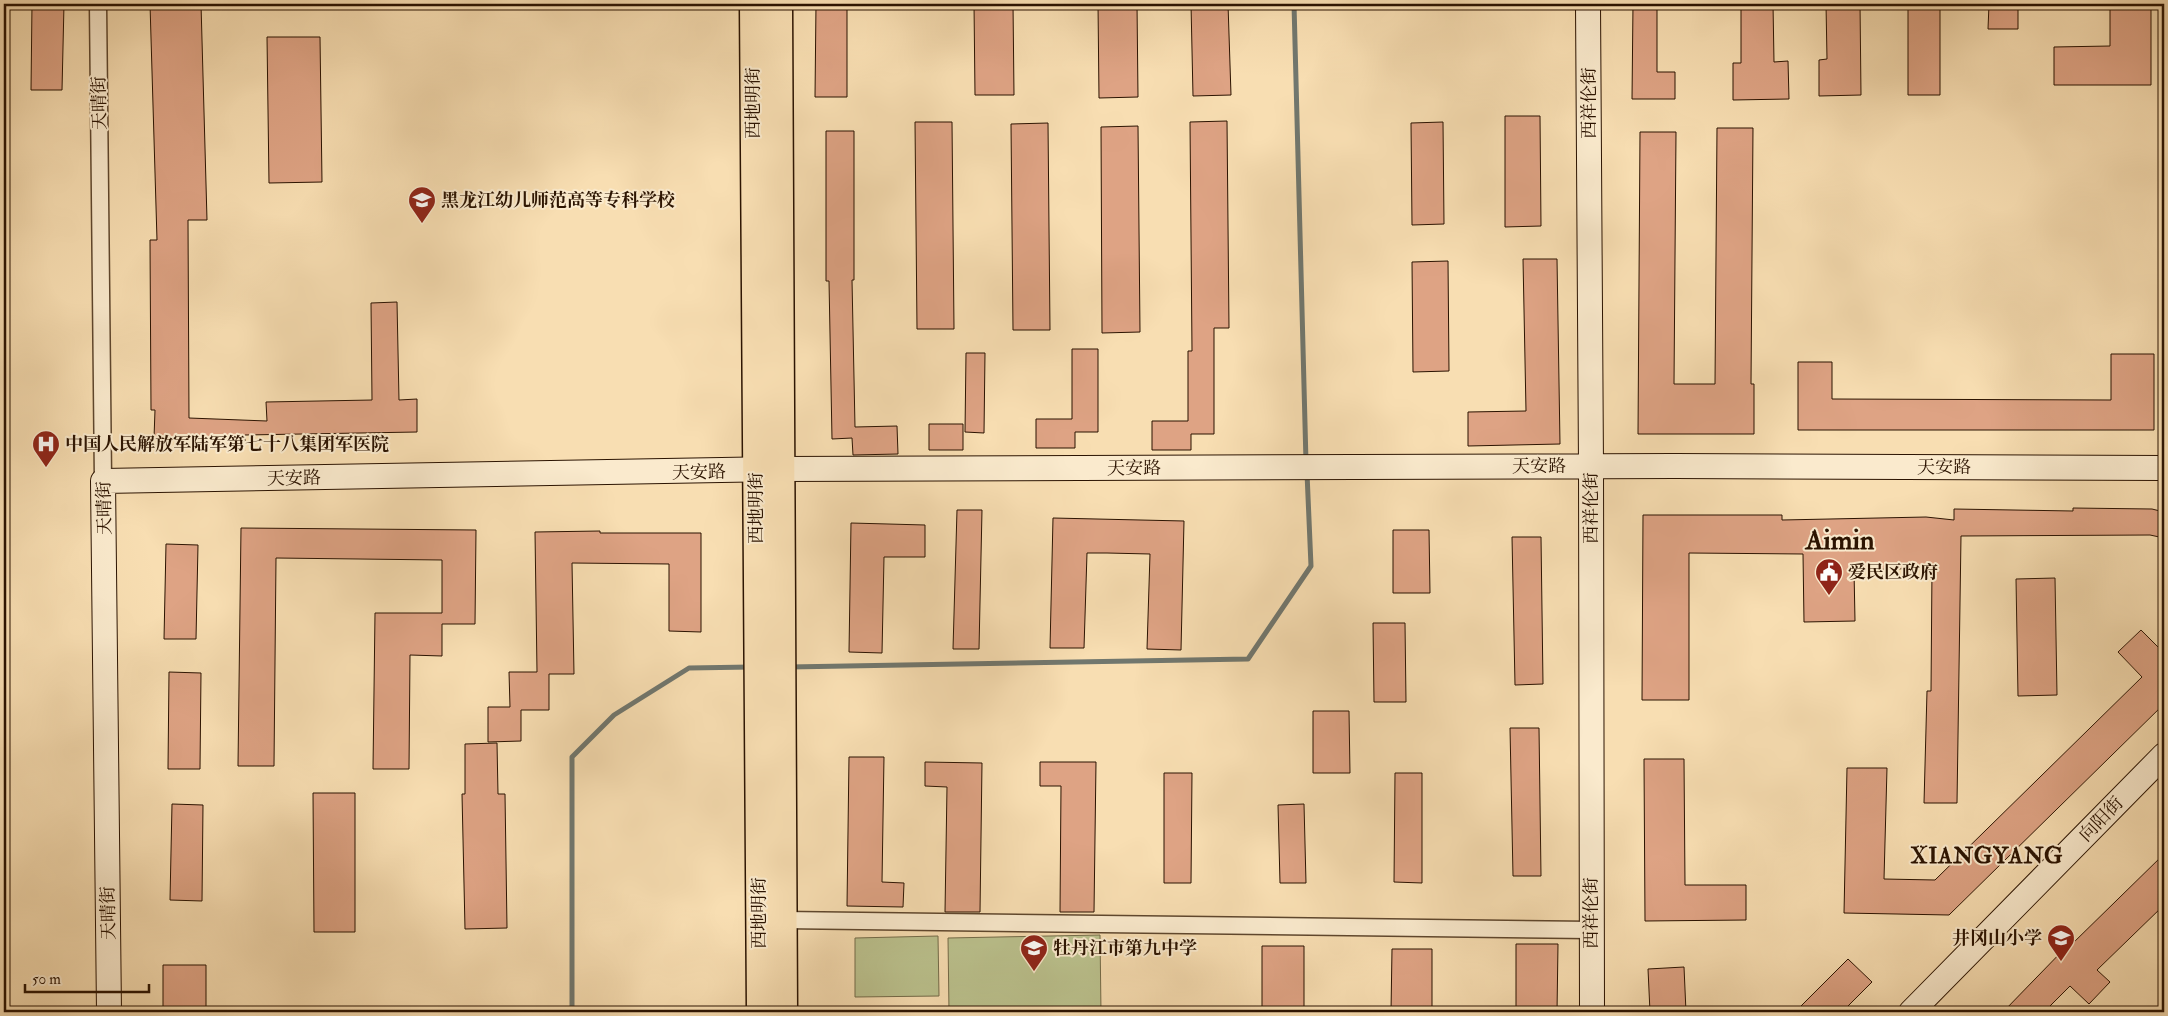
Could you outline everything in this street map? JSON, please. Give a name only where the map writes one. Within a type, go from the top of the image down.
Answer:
[{"type":"main road","name":"西地明街","points":[[753,4],[783,920],[784,1012]]},
{"type":"main road","name":"西地明街","points":[[760,1012],[768,470],[779,4]]},
{"type":"street","name":"天晴街","points":[[98,4],[109,1012]]},
{"type":"street","name":"西祥伦街","points":[[1588,4],[1591,466],[1590,930],[1592,1012]]},
{"type":"street","name":"天安路","points":[[103,481],[768,470],[1591,466],[2164,468]]},
{"type":"street","name":"向阳街","points":[[1912,1012],[2164,755]]},
{"type":"street","points":[[783,920],[1590,930]]},
{"type":"green space","points":[[1100,935],[1101,1012],[949,1012],[948,938]]},
{"type":"green space","points":[[938,936],[939,996],[855,997],[855,938]]},
{"type":"building","points":[[32,4],[64,4],[62,90],[31,90]]},
{"type":"building","points":[[150,4],[201,4],[207,220],[188,220],[189,418],[267,421],[266,402],[372,400],[371,303],[397,302],[399,400],[417,399],[417,432],[245,435],[245,441],[154,438],[155,410],[151,410],[150,240],[157,240]]},
{"type":"building","points":[[816,4],[847,4],[847,97],[815,97]]},
{"type":"building","points":[[974,4],[1013,4],[1014,95],[975,95]]},
{"type":"building","points":[[1098,4],[1137,4],[1138,97],[1099,98]]},
{"type":"building","points":[[1191,4],[1228,4],[1231,95],[1193,96]]},
{"type":"building","points":[[1633,4],[1657,4],[1657,72],[1675,72],[1675,99],[1632,99]]},
{"type":"building","points":[[1741,4],[1773,4],[1774,62],[1788,61],[1789,99],[1733,100],[1733,63],[1741,63]]},
{"type":"building","points":[[1826,4],[1860,4],[1861,95],[1819,96],[1819,60],[1827,59]]},
{"type":"building","points":[[1908,4],[1940,4],[1940,95],[1908,95]]},
{"type":"building","points":[[1989,4],[2018,4],[2018,29],[1988,29]]},
{"type":"building","points":[[2110,4],[2151,4],[2151,85],[2054,85],[2054,47],[2110,46]]},
{"type":"building","points":[[267,37],[320,37],[322,182],[269,183]]},
{"type":"building","points":[[1505,116],[1540,116],[1541,226],[1505,227]]},
{"type":"building","points":[[1227,121],[1229,328],[1214,328],[1214,434],[1191,434],[1191,450],[1152,450],[1152,421],[1188,421],[1188,351],[1192,351],[1190,122]]},
{"type":"building","points":[[915,122],[952,122],[954,329],[917,329]]},
{"type":"building","points":[[1443,122],[1444,224],[1412,225],[1411,123]]},
{"type":"building","points":[[1048,123],[1050,330],[1013,330],[1011,124]]},
{"type":"building","points":[[1138,126],[1140,332],[1102,333],[1101,127]]},
{"type":"building","points":[[1717,128],[1753,128],[1751,384],[1754,384],[1754,434],[1638,434],[1640,132],[1676,132],[1674,384],[1715,384]]},
{"type":"building","points":[[826,131],[854,131],[854,280],[852,280],[855,427],[897,426],[898,454],[853,455],[852,438],[832,439],[829,281],[826,281]]},
{"type":"building","points":[[1523,259],[1557,259],[1560,444],[1468,446],[1468,412],[1526,411]]},
{"type":"building","points":[[1448,261],[1449,371],[1413,372],[1412,262]]},
{"type":"building","points":[[1072,349],[1098,349],[1098,432],[1075,432],[1075,448],[1036,448],[1036,419],[1072,419]]},
{"type":"building","points":[[966,353],[985,353],[984,433],[965,432]]},
{"type":"building","points":[[2111,354],[2154,354],[2154,430],[1798,430],[1798,362],[1832,362],[1832,399],[2111,400]]},
{"type":"building","points":[[929,424],[963,424],[963,450],[929,450]]},
{"type":"building","points":[[2073,508],[2152,509],[2164,512],[2164,538],[2150,535],[1961,536],[1957,803],[1924,803],[1927,691],[1931,691],[1932,568],[1854,570],[1855,621],[1804,622],[1803,554],[1689,553],[1689,700],[1642,700],[1643,515],[1782,515],[1782,520],[1926,517],[1954,520],[1954,509],[2073,511]]},
{"type":"building","points":[[957,510],[982,510],[979,649],[953,649]]},
{"type":"building","points":[[1053,518],[1184,521],[1181,650],[1147,649],[1150,554],[1107,553],[1087,553],[1084,648],[1050,648]]},
{"type":"building","points":[[851,523],[925,525],[925,557],[884,557],[882,653],[849,652]]},
{"type":"building","points":[[241,528],[476,530],[475,624],[442,624],[442,656],[410,655],[409,769],[373,769],[375,613],[442,613],[442,560],[276,558],[274,766],[238,766]]},
{"type":"building","points":[[1393,530],[1429,530],[1430,593],[1393,593]]},
{"type":"building","points":[[600,531],[600,533],[701,533],[701,632],[669,631],[669,564],[572,563],[574,674],[549,674],[549,710],[521,710],[521,741],[488,742],[488,707],[510,707],[509,672],[537,672],[535,532]]},
{"type":"building","points":[[1512,537],[1541,537],[1543,684],[1515,685]]},
{"type":"building","points":[[166,544],[198,545],[196,639],[164,639]]},
{"type":"building","points":[[2055,578],[2057,695],[2018,696],[2016,579]]},
{"type":"building","points":[[1373,623],[1405,623],[1406,702],[1374,702]]},
{"type":"building","points":[[2141,630],[2164,653],[2164,704],[1949,915],[1844,913],[1847,768],[1887,768],[1884,879],[1935,880],[2142,677],[2118,652]]},
{"type":"building","points":[[169,672],[201,673],[200,769],[168,769]]},
{"type":"building","points":[[1313,711],[1349,711],[1350,773],[1313,773]]},
{"type":"building","points":[[1510,728],[1539,728],[1541,876],[1513,876]]},
{"type":"building","points":[[497,743],[498,794],[505,794],[507,928],[465,929],[462,794],[465,794],[465,744]]},
{"type":"building","points":[[849,757],[884,757],[882,882],[904,883],[903,907],[847,906]]},
{"type":"building","points":[[1644,759],[1684,759],[1685,885],[1746,885],[1746,920],[1645,921]]},
{"type":"building","points":[[925,762],[982,763],[980,912],[945,912],[947,787],[925,786]]},
{"type":"building","points":[[1040,762],[1096,762],[1094,912],[1060,912],[1061,786],[1040,786]]},
{"type":"building","points":[[1164,773],[1192,773],[1191,883],[1164,883]]},
{"type":"building","points":[[1395,773],[1422,773],[1422,883],[1394,882]]},
{"type":"building","points":[[313,793],[355,793],[355,932],[314,932]]},
{"type":"building","points":[[172,804],[203,805],[202,901],[170,900]]},
{"type":"building","points":[[1304,804],[1306,883],[1280,883],[1278,805]]},
{"type":"building","points":[[2164,854],[2164,905],[2097,970],[2110,982],[2089,1004],[2070,986],[2044,1012],[2003,1012],[2070,943],[2071,945]]},
{"type":"building","points":[[1516,944],[1558,944],[1557,1012],[1516,1012]]},
{"type":"building","points":[[1262,946],[1304,946],[1304,1012],[1262,1012]]},
{"type":"building","points":[[1392,949],[1432,949],[1432,1012],[1391,1012]]},
{"type":"building","points":[[1848,959],[1872,982],[1842,1012],[1795,1012]]},
{"type":"building","points":[[163,965],[206,965],[206,1012],[163,1012]]},
{"type":"building","points":[[1684,967],[1686,1012],[1650,1012],[1648,969]]},
{"type":"waterway","points":[[1294,4],[1306,462]]},
{"type":"waterway","points":[[789,667],[1248,659],[1311,566],[1307,473]]},
{"type":"waterway","points":[[572,1012],[572,757],[614,715],[689,668],[751,667]]},
{"type":"place","name":"黑龙江幼儿师范高等专科学校","points":[[422,224]]},
{"type":"place","name":"中国人民解放军陆军第七十八集团军医院","points":[[46,468]]},
{"type":"place","name":"爱民区政府","points":[[1829,596]]},
{"type":"place","name":"井冈山小学","points":[[2061,962]]},
{"type":"place","name":"牡丹江市第九中学","points":[[1034,972]]},
{"type":"district","name":"Aimin","points":[[1840,539]]},
{"type":"district","name":"XIANGYANG","points":[[1987,855]]}]
